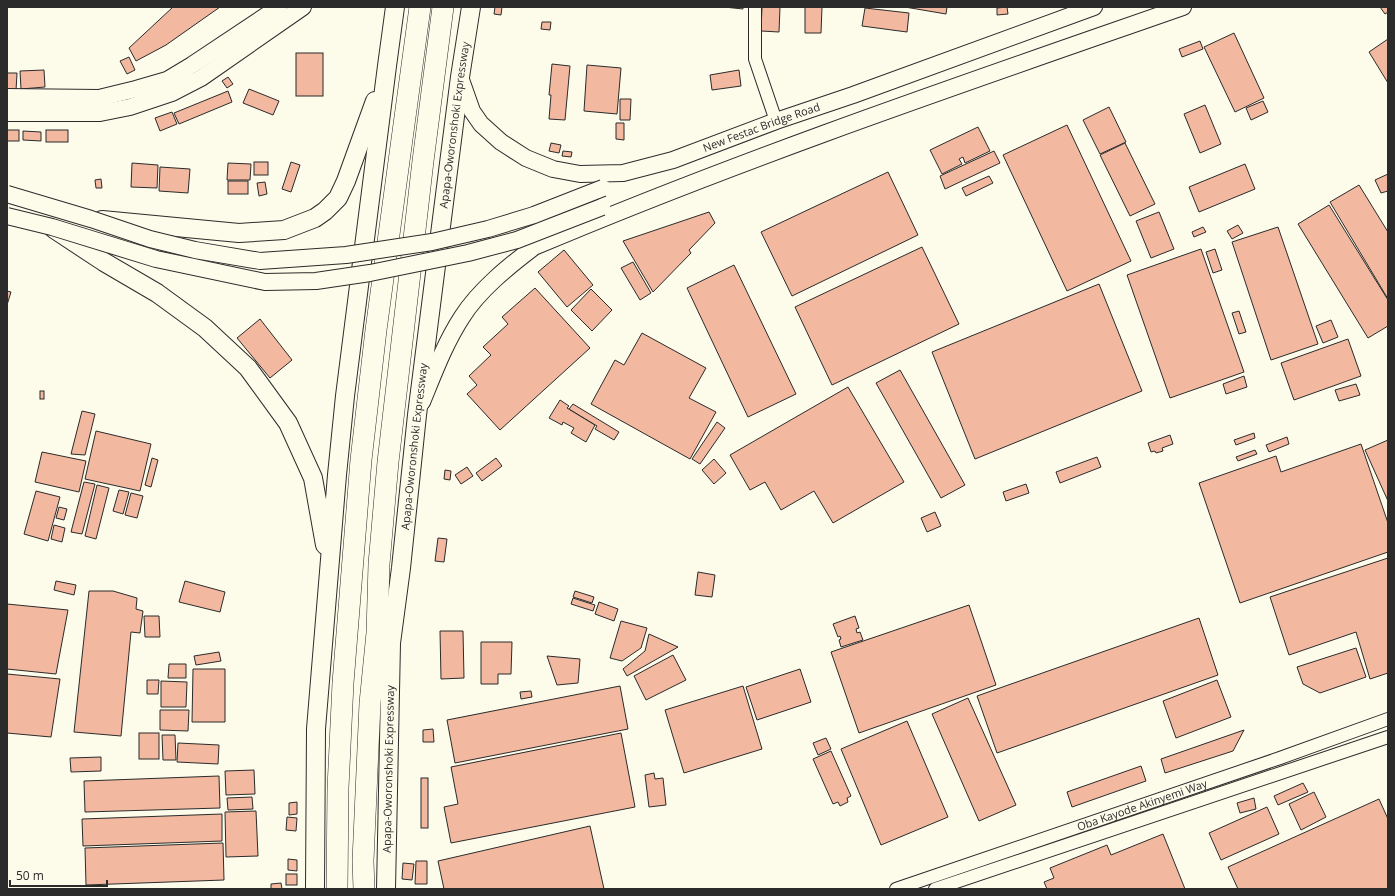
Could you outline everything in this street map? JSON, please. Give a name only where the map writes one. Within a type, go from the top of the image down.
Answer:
[{"type":"highway","points":[[337,889],[338,788],[343,682],[360,460],[376,330],[420,7]]},
{"type":"highway","name":"Apapa-Oworonshoki Expressway","points":[[364,889],[363,861],[370,703],[377,633],[379,564],[388,462],[423,161],[443,7]]},
{"type":"main road","points":[[7,97],[99,98],[167,80],[279,7]]},
{"type":"main road","points":[[7,113],[100,113],[130,107],[172,93],[200,78],[303,7]]},
{"type":"main road","points":[[315,889],[316,729],[337,475],[344,404],[395,7]]},
{"type":"main road","name":"Apapa-Oworonshoki Expressway","points":[[386,889],[391,643],[401,568],[417,415],[460,77],[471,7]]},
{"type":"main road","name":"New Festac Bridge Road","points":[[460,77],[472,111],[481,124],[501,142],[526,158],[553,169],[580,174],[623,173],[673,160],[1094,7]]},
{"type":"main road","points":[[417,415],[444,348],[463,316],[489,285],[512,264],[534,247],[729,169],[894,108],[1183,7]]},
{"type":"main road","points":[[91,219],[239,233],[284,230],[315,218],[338,198],[344,186],[387,66]]},
{"type":"main road","points":[[7,194],[91,219],[150,239],[195,250],[260,261],[291,260],[354,254],[432,242],[481,231],[534,215],[603,188],[668,170],[868,98],[887,83]]},
{"type":"main road","points":[[7,216],[52,227],[156,259],[265,282],[316,281],[370,273],[468,253],[517,240],[672,180],[871,107],[894,108]]},
{"type":"main road","points":[[52,227],[104,262],[157,293],[204,328],[248,368],[288,423],[313,478],[330,571]]},
{"type":"street","points":[[755,7],[756,59],[776,122]]},
{"type":"street","name":"Oba Kayode Akinyemi Way","points":[[896,889],[1280,758],[1388,719]]},
{"type":"street","name":"Oba Kayode Akinyemi Way","points":[[935,889],[1388,737]]},
{"type":"building","points":[[173,7],[220,7],[166,45],[136,61],[129,48]]},
{"type":"building","points":[[495,7],[502,7],[501,15],[494,14]]},
{"type":"building","points":[[724,7],[743,7],[743,9]]},
{"type":"building","points":[[762,7],[780,7],[779,32],[761,31]]},
{"type":"building","points":[[805,7],[822,7],[821,33],[805,33]]},
{"type":"building","points":[[905,7],[947,7],[946,14]]},
{"type":"building","points":[[1007,7],[1008,14],[997,15],[997,8]]},
{"type":"building","points":[[1380,7],[1388,7],[1388,12],[1385,14]]},
{"type":"building","points":[[865,8],[909,13],[907,32],[862,26]]},
{"type":"building","points":[[542,22],[551,22],[550,30],[541,29]]},
{"type":"building","points":[[1234,33],[1264,98],[1235,112],[1204,47]]},
{"type":"building","points":[[1388,39],[1388,83],[1369,52]]},
{"type":"building","points":[[1200,41],[1203,49],[1182,57],[1179,49]]},
{"type":"building","points":[[296,53],[323,53],[323,96],[296,96]]},
{"type":"building","points":[[129,57],[135,70],[127,74],[120,61]]},
{"type":"building","points":[[552,64],[570,66],[565,120],[549,119],[551,95],[549,95]]},
{"type":"building","points":[[587,65],[621,68],[617,114],[584,111]]},
{"type":"building","points":[[44,70],[45,87],[21,89],[20,71]]},
{"type":"building","points":[[739,70],[741,86],[712,90],[710,75]]},
{"type":"building","points":[[7,73],[17,73],[16,91],[7,91]]},
{"type":"building","points":[[228,77],[233,84],[227,88],[222,81]]},
{"type":"building","points":[[249,89],[279,101],[273,115],[243,103]]},
{"type":"building","points":[[228,91],[232,102],[179,124],[174,113]]},
{"type":"building","points":[[620,99],[631,99],[630,120],[620,120]]},
{"type":"building","points":[[1263,101],[1268,112],[1251,120],[1246,108]]},
{"type":"building","points":[[1205,105],[1221,144],[1200,153],[1184,114]]},
{"type":"building","points":[[1109,107],[1126,142],[1100,154],[1083,120]]},
{"type":"building","points":[[172,112],[177,124],[160,131],[155,118]]},
{"type":"building","points":[[616,123],[624,123],[624,140],[616,139]]},
{"type":"building","points":[[1067,125],[1131,261],[1067,291],[1003,155]]},
{"type":"building","points":[[978,127],[990,151],[965,163],[963,157],[959,159],[962,164],[942,174],[930,150]]},
{"type":"building","points":[[7,130],[19,130],[19,141],[7,141]]},
{"type":"building","points":[[46,130],[68,130],[68,142],[46,142]]},
{"type":"building","points":[[23,131],[41,132],[41,141],[23,140]]},
{"type":"building","points":[[551,143],[561,145],[559,153],[549,151]]},
{"type":"building","points":[[1125,143],[1155,204],[1130,216],[1100,155]]},
{"type":"building","points":[[563,151],[572,152],[571,157],[562,156]]},
{"type":"building","points":[[994,151],[1000,163],[945,189],[940,176]]},
{"type":"building","points":[[254,162],[268,162],[268,175],[254,175]]},
{"type":"building","points":[[291,162],[300,165],[291,192],[282,189]]},
{"type":"building","points":[[132,163],[158,165],[157,188],[131,187]]},
{"type":"building","points":[[228,163],[251,164],[250,180],[227,180]]},
{"type":"building","points":[[1245,164],[1255,189],[1199,212],[1189,187]]},
{"type":"building","points":[[160,167],[190,169],[188,193],[159,191]]},
{"type":"building","points":[[888,172],[918,235],[792,296],[761,232]]},
{"type":"building","points":[[1388,174],[1388,191],[1381,193],[1375,180]]},
{"type":"building","points":[[989,176],[993,183],[966,196],[962,188]]},
{"type":"building","points":[[101,179],[102,188],[96,188],[95,180]]},
{"type":"building","points":[[228,181],[248,181],[248,194],[228,194]]},
{"type":"building","points":[[265,182],[267,194],[259,196],[257,183]]},
{"type":"building","points":[[1359,185],[1388,232],[1388,299],[1330,202]]},
{"type":"building","points":[[1329,205],[1388,300],[1388,326],[1368,338],[1298,224]]},
{"type":"building","points":[[709,212],[715,223],[689,250],[691,253],[653,292],[623,241]]},
{"type":"building","points":[[1159,212],[1174,249],[1151,258],[1136,221]]},
{"type":"building","points":[[1238,225],[1243,233],[1232,239],[1227,231]]},
{"type":"building","points":[[1203,227],[1206,232],[1194,237],[1192,232]]},
{"type":"building","points":[[1278,227],[1318,344],[1271,360],[1232,242]]},
{"type":"building","points":[[922,247],[959,324],[832,385],[795,307]]},
{"type":"building","points":[[1201,249],[1244,372],[1170,398],[1127,275]]},
{"type":"building","points":[[1215,249],[1222,270],[1213,273],[1206,252]]},
{"type":"building","points":[[564,250],[593,285],[567,307],[538,272]]},
{"type":"building","points":[[633,262],[651,293],[640,300],[621,268]]},
{"type":"building","points":[[734,265],[796,394],[748,417],[687,288]]},
{"type":"building","points":[[1099,284],[1142,391],[975,459],[932,352]]},
{"type":"building","points":[[535,288],[590,348],[500,430],[467,394],[477,385],[469,376],[491,355],[483,347],[508,324],[502,317]]},
{"type":"building","points":[[591,289],[612,310],[592,331],[571,310]]},
{"type":"building","points":[[7,291],[11,292],[7,305]]},
{"type":"building","points":[[1239,311],[1246,332],[1239,334],[1232,313]]},
{"type":"building","points":[[260,319],[292,360],[270,378],[237,338]]},
{"type":"building","points":[[1331,320],[1338,337],[1323,343],[1316,326]]},
{"type":"building","points":[[642,333],[706,368],[689,398],[716,412],[690,459],[591,404],[615,360],[624,365]]},
{"type":"building","points":[[1348,339],[1361,376],[1294,400],[1281,363]]},
{"type":"building","points":[[900,370],[965,485],[941,498],[876,383]]},
{"type":"building","points":[[1244,376],[1247,387],[1226,394],[1223,384]]},
{"type":"building","points":[[1356,384],[1360,395],[1339,401],[1335,390]]},
{"type":"building","points":[[848,387],[904,482],[833,523],[814,491],[781,510],[765,482],[750,490],[730,455]]},
{"type":"building","points":[[40,391],[44,391],[44,399],[40,399]]},
{"type":"building","points":[[560,400],[569,406],[567,408],[595,425],[586,442],[571,433],[574,428],[563,422],[562,425],[549,418]]},
{"type":"building","points":[[573,404],[619,432],[614,440],[595,429],[597,426],[569,409]]},
{"type":"building","points":[[82,411],[95,414],[85,455],[71,454]]},
{"type":"building","points":[[717,422],[725,428],[700,464],[692,459]]},
{"type":"building","points":[[96,431],[151,444],[140,491],[85,479]]},
{"type":"building","points":[[1254,433],[1255,438],[1236,445],[1234,440]]},
{"type":"building","points":[[1170,435],[1173,444],[1162,448],[1163,451],[1156,453],[1155,451],[1151,452],[1148,443]]},
{"type":"building","points":[[1287,437],[1289,444],[1269,452],[1266,445]]},
{"type":"building","points":[[1388,440],[1388,501],[1365,450]]},
{"type":"building","points":[[1361,444],[1388,523],[1388,552],[1240,603],[1199,483],[1276,456],[1281,472]]},
{"type":"building","points":[[1255,450],[1257,454],[1238,461],[1236,457]]},
{"type":"building","points":[[42,452],[86,461],[79,492],[35,482]]},
{"type":"building","points":[[1097,457],[1101,467],[1060,483],[1056,472]]},
{"type":"building","points":[[152,458],[158,460],[151,487],[145,485]]},
{"type":"building","points":[[496,458],[502,466],[482,481],[476,473]]},
{"type":"building","points":[[714,459],[726,473],[714,484],[702,470]]},
{"type":"building","points":[[467,467],[473,476],[461,484],[455,475]]},
{"type":"building","points":[[445,470],[451,471],[450,480],[444,479]]},
{"type":"building","points":[[84,482],[95,484],[82,534],[71,532]]},
{"type":"building","points":[[1026,484],[1029,493],[1006,501],[1003,492]]},
{"type":"building","points":[[97,485],[109,488],[96,539],[85,536]]},
{"type":"building","points":[[119,490],[129,492],[123,514],[113,511]]},
{"type":"building","points":[[36,491],[60,497],[48,541],[24,534]]},
{"type":"building","points":[[131,493],[143,496],[137,518],[125,515]]},
{"type":"building","points":[[59,507],[67,509],[64,520],[56,518]]},
{"type":"building","points":[[935,512],[941,526],[927,532],[921,518]]},
{"type":"building","points":[[54,525],[65,528],[62,542],[51,539]]},
{"type":"building","points":[[438,538],[447,539],[444,562],[435,561]]},
{"type":"building","points":[[1388,558],[1388,673],[1370,679],[1356,632],[1289,655],[1270,597]]},
{"type":"building","points":[[698,572],[715,575],[712,597],[695,595]]},
{"type":"building","points":[[56,581],[76,585],[74,595],[54,590]]},
{"type":"building","points":[[185,581],[225,592],[220,612],[179,602]]},
{"type":"building","points":[[89,591],[113,591],[137,598],[136,609],[143,611],[140,633],[131,632],[121,736],[74,732]]},
{"type":"building","points":[[575,591],[594,597],[592,603],[573,597]]},
{"type":"building","points":[[573,598],[595,605],[593,611],[571,604]]},
{"type":"building","points":[[599,602],[618,609],[614,621],[595,614]]},
{"type":"building","points":[[7,604],[68,610],[56,674],[7,669]]},
{"type":"building","points":[[969,605],[996,685],[859,733],[831,652]]},
{"type":"building","points":[[144,616],[159,616],[160,637],[145,637]]},
{"type":"building","points":[[855,616],[859,628],[856,629],[857,633],[860,632],[863,640],[841,647],[839,640],[841,639],[840,636],[838,637],[833,624]]},
{"type":"building","points":[[1199,618],[1218,675],[997,753],[977,696]]},
{"type":"building","points":[[621,621],[647,628],[641,648],[622,661],[610,658]]},
{"type":"building","points":[[440,631],[463,631],[464,678],[441,679]]},
{"type":"building","points":[[649,634],[678,647],[627,676],[623,669],[645,651]]},
{"type":"building","points":[[481,642],[512,642],[511,674],[498,674],[498,684],[481,684]]},
{"type":"building","points":[[1356,648],[1366,677],[1320,693],[1303,684],[1297,667]]},
{"type":"building","points":[[219,652],[221,661],[196,665],[194,656]]},
{"type":"building","points":[[673,655],[686,680],[646,700],[634,676]]},
{"type":"building","points":[[547,656],[580,659],[578,683],[557,685]]},
{"type":"building","points":[[169,664],[186,664],[186,678],[168,678]]},
{"type":"building","points":[[193,669],[225,669],[225,722],[192,722]]},
{"type":"building","points":[[800,669],[811,702],[757,720],[746,687]]},
{"type":"building","points":[[7,674],[60,679],[51,737],[7,733]]},
{"type":"building","points":[[147,680],[159,680],[158,694],[147,694]]},
{"type":"building","points":[[1217,680],[1231,717],[1176,738],[1163,701]]},
{"type":"building","points":[[161,681],[187,682],[186,707],[161,707]]},
{"type":"building","points":[[620,686],[628,729],[455,763],[447,720]]},
{"type":"building","points":[[743,686],[762,749],[684,773],[665,710]]},
{"type":"building","points":[[531,691],[532,697],[521,699],[520,692]]},
{"type":"building","points":[[968,698],[1016,805],[979,821],[932,714]]},
{"type":"building","points":[[160,710],[189,710],[188,731],[160,730]]},
{"type":"building","points":[[907,721],[948,817],[881,845],[841,749]]},
{"type":"building","points":[[433,729],[434,742],[423,742],[423,730]]},
{"type":"building","points":[[1244,730],[1233,751],[1165,773],[1161,759]]},
{"type":"building","points":[[139,733],[159,733],[159,759],[139,759]]},
{"type":"building","points":[[621,733],[635,807],[451,843],[444,807],[458,804],[451,767]]},
{"type":"building","points":[[162,735],[175,735],[176,760],[163,760]]},
{"type":"building","points":[[826,738],[831,749],[818,755],[813,743]]},
{"type":"building","points":[[178,743],[219,745],[218,764],[177,762]]},
{"type":"building","points":[[831,751],[851,796],[847,798],[848,802],[840,806],[838,802],[833,804],[813,759]]},
{"type":"building","points":[[101,757],[101,771],[71,772],[70,758]]},
{"type":"building","points":[[1141,766],[1146,781],[1072,807],[1067,792]]},
{"type":"building","points":[[254,770],[255,794],[226,795],[225,771]]},
{"type":"building","points":[[654,773],[655,779],[663,778],[666,805],[649,807],[645,775]]},
{"type":"building","points":[[219,776],[220,808],[85,812],[84,781]]},
{"type":"building","points":[[421,778],[428,778],[428,828],[421,828]]},
{"type":"building","points":[[1303,783],[1308,792],[1278,805],[1274,796]]},
{"type":"building","points":[[1314,792],[1326,817],[1301,830],[1289,804]]},
{"type":"building","points":[[252,797],[253,809],[228,810],[227,798]]},
{"type":"building","points":[[1254,798],[1256,809],[1240,813],[1237,803]]},
{"type":"building","points":[[1379,799],[1388,819],[1388,889],[1238,889],[1228,867]]},
{"type":"building","points":[[297,802],[297,814],[289,815],[289,803]]},
{"type":"building","points":[[1267,807],[1279,834],[1221,860],[1209,833]]},
{"type":"building","points":[[256,811],[258,856],[226,857],[225,812]]},
{"type":"building","points":[[222,814],[222,841],[83,846],[82,819]]},
{"type":"building","points":[[287,817],[297,818],[296,831],[286,830]]},
{"type":"building","points":[[590,826],[604,889],[444,889],[438,861]]},
{"type":"building","points":[[1163,834],[1185,889],[1047,889],[1044,882],[1054,878],[1050,868],[1107,845],[1111,855]]},
{"type":"building","points":[[223,843],[224,880],[86,885],[85,848]]},
{"type":"building","points":[[288,859],[297,860],[297,871],[288,870]]},
{"type":"building","points":[[416,861],[427,861],[427,884],[415,884]]},
{"type":"building","points":[[403,863],[414,864],[412,880],[402,879]]},
{"type":"building","points":[[286,874],[297,874],[297,885],[286,885]]},
{"type":"building","points":[[281,883],[282,889],[271,889],[271,884]]}]
